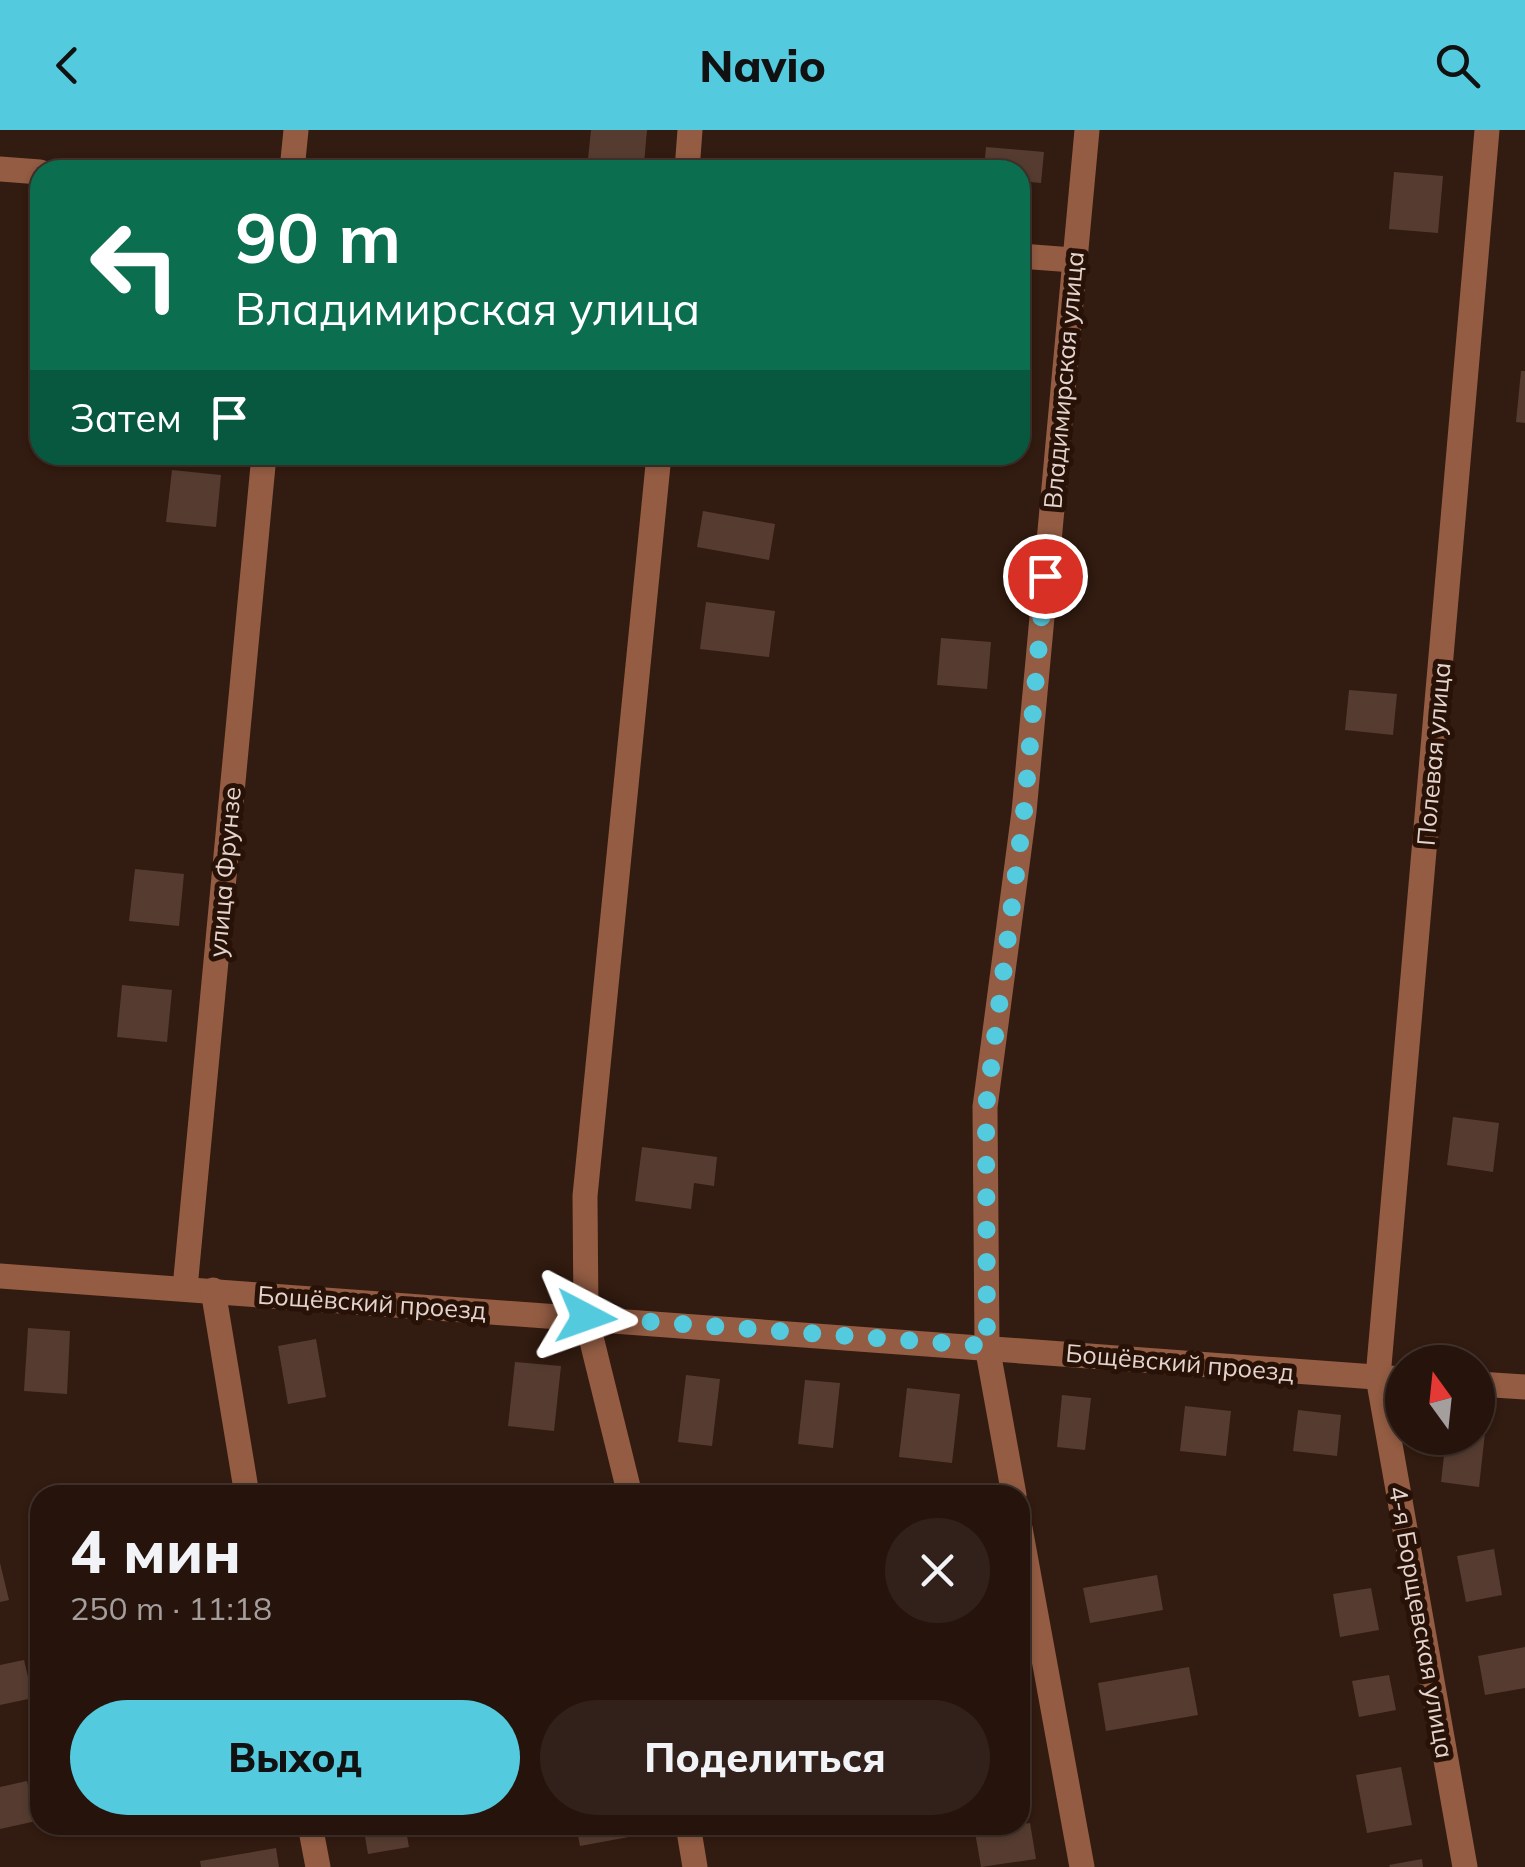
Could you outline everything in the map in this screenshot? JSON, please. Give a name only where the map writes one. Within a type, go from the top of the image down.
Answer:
[{"type":"street","points":[[293,160],[296,130]]},
{"type":"street","points":[[687,160],[690,130]]},
{"type":"street","name":"Владимирская улица","points":[[1012,1485],[987,1346],[986,1107],[1024,812],[1087,130]]},
{"type":"street","name":"Полевая улица","points":[[1393,1345],[1487,130]]},
{"type":"street","points":[[0,169],[30,171]]},
{"type":"street","points":[[1030,257],[1074,260]]},
{"type":"street","name":"улица Фрунзе","points":[[185,1288],[263,465]]},
{"type":"street","points":[[628,1485],[586,1317],[585,1196],[658,465]]},
{"type":"street","name":"Бощёвский проезд","points":[[0,1276],[1385,1378]]},
{"type":"street","points":[[213,1290],[245,1485]]},
{"type":"street","points":[[1495,1385],[1525,1387]]},
{"type":"street","name":"4-я Борщевская улица","points":[[1402,1455],[1464,1867]]},
{"type":"street","points":[[1030,1583],[1082,1867]]},
{"type":"street","points":[[312,1835],[318,1867]]},
{"type":"street","points":[[690,1835],[695,1867]]},
{"type":"building","points":[[591,130],[647,130],[644,160],[588,159]]},
{"type":"building","points":[[986,147],[1044,152],[1041,183],[1030,182],[1030,160],[985,160]]},
{"type":"building","points":[[1394,172],[1443,176],[1438,233],[1389,229]]},
{"type":"building","points":[[1521,371],[1525,371],[1525,423],[1516,422]]},
{"type":"building","points":[[172,470],[221,475],[216,527],[166,522]]},
{"type":"building","points":[[703,511],[775,524],[769,560],[697,547]]},
{"type":"building","points":[[706,602],[775,611],[769,657],[700,649]]},
{"type":"building","points":[[941,638],[991,642],[987,689],[937,685]]},
{"type":"building","points":[[1349,690],[1397,694],[1393,735],[1345,730]]},
{"type":"building","points":[[135,869],[184,874],[179,926],[129,921]]},
{"type":"building","points":[[122,985],[172,990],[167,1042],[117,1037]]},
{"type":"building","points":[[1453,1117],[1499,1123],[1493,1172],[1447,1165]]},
{"type":"building","points":[[642,1147],[717,1157],[714,1186],[694,1183],[691,1209],[635,1201]]},
{"type":"building","points":[[28,1328],[70,1331],[67,1394],[24,1391]]},
{"type":"building","points":[[316,1339],[326,1397],[288,1404],[278,1346]]},
{"type":"building","points":[[515,1362],[561,1366],[554,1431],[508,1426]]},
{"type":"building","points":[[686,1375],[720,1379],[712,1446],[678,1442]]},
{"type":"building","points":[[805,1380],[840,1383],[833,1448],[798,1444]]},
{"type":"building","points":[[907,1388],[960,1394],[952,1463],[899,1457]]},
{"type":"building","points":[[1062,1395],[1091,1398],[1085,1450],[1057,1447]]},
{"type":"building","points":[[1185,1406],[1231,1411],[1226,1456],[1180,1451]]},
{"type":"building","points":[[1298,1410],[1341,1415],[1337,1456],[1293,1451]]},
{"type":"building","points":[[1444,1455],[1483,1455],[1479,1487],[1441,1482]]},
{"type":"building","points":[[1494,1549],[1502,1595],[1466,1602],[1457,1556]]},
{"type":"building","points":[[0,1563],[9,1600],[0,1602]]},
{"type":"building","points":[[1157,1575],[1163,1610],[1090,1623],[1083,1588]]},
{"type":"building","points":[[1371,1588],[1379,1630],[1340,1637],[1333,1594]]},
{"type":"building","points":[[1525,1647],[1525,1688],[1485,1695],[1478,1656]]},
{"type":"building","points":[[24,1660],[30,1699],[0,1705],[0,1665]]},
{"type":"building","points":[[1189,1667],[1198,1715],[1106,1731],[1098,1683]]},
{"type":"building","points":[[1389,1675],[1396,1710],[1359,1717],[1352,1681]]},
{"type":"building","points":[[1401,1767],[1412,1825],[1367,1833],[1356,1775]]},
{"type":"building","points":[[27,1781],[30,1822],[0,1829],[0,1787]]},
{"type":"building","points":[[1030,1823],[1036,1859],[981,1867],[976,1835],[1030,1835]]},
{"type":"building","points":[[365,1835],[407,1835],[409,1847],[368,1854]]},
{"type":"building","points":[[578,1835],[640,1835],[580,1846]]},
{"type":"building","points":[[276,1848],[279,1867],[201,1867],[200,1861]]},
{"type":"building","points":[[1422,1859],[1423,1867],[1389,1865]]},
{"type":"route","points":[[586,1317],[987,1346],[986,1107],[1024,812],[1045,576]]}]
